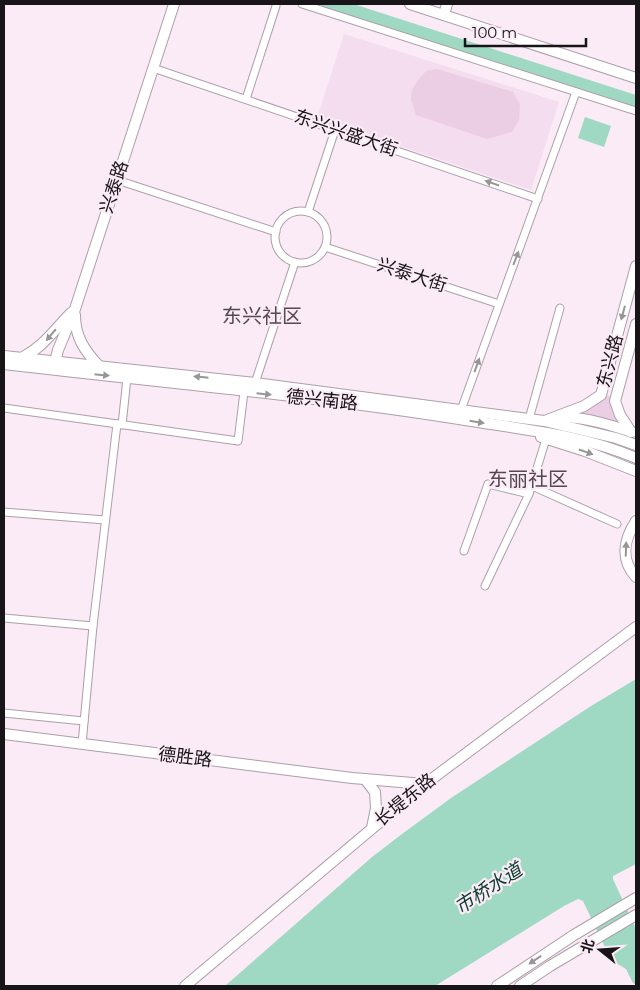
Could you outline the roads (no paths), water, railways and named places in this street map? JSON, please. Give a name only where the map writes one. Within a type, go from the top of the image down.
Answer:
[{"type":"main road","name":"兴泰路","points":[[54,365],[58,350],[75,309],[174,4]]},
{"type":"main road","points":[[410,4],[636,78]]},
{"type":"main road","points":[[444,15],[447,4]]},
{"type":"main road","name":"东兴路","points":[[544,421],[584,406],[601,395],[636,266]]},
{"type":"main road","points":[[23,358],[34,352],[46,341],[75,309]]},
{"type":"main road","points":[[75,309],[75,329],[87,354],[98,365]]},
{"type":"main road","name":"东兴路","points":[[634,433],[620,415],[616,400],[636,324]]},
{"type":"main road","name":"德兴南路","points":[[4,356],[127,378],[395,409],[563,436],[614,448],[636,458]]},
{"type":"main road","name":"德兴南路","points":[[4,364],[98,365],[255,383],[544,421],[616,438],[636,445]]},
{"type":"main road","points":[[558,417],[588,420],[634,433]]},
{"type":"main road","points":[[506,427],[585,451],[636,471]]},
{"type":"main road","points":[[636,521],[626,539],[624,548],[630,570],[636,576]]},
{"type":"main road","name":"长堤东路","points":[[185,986],[424,784],[636,627]]},
{"type":"main road","name":"德胜路","points":[[4,734],[365,779],[424,784]]},
{"type":"main road","points":[[365,779],[375,792],[376,808],[372,828]]},
{"type":"main road","points":[[497,986],[574,935],[634,899]]},
{"type":"main road","points":[[520,986],[636,915]]},
{"type":"street","points":[[302,4],[636,112]]},
{"type":"street","points":[[246,99],[276,6]]},
{"type":"street","name":"东兴兴盛大街","points":[[153,68],[538,199]]},
{"type":"street","points":[[461,410],[576,92]]},
{"type":"street","points":[[308,212],[335,130]]},
{"type":"street","points":[[117,180],[276,232]]},
{"type":"street","points":[[294,212],[308,212],[322,222],[326,230],[325,247],[316,258],[310,261],[295,262],[282,254],[278,248],[276,232],[278,226],[288,215],[294,212]]},
{"type":"street","name":"兴泰大街","points":[[325,247],[499,304]]},
{"type":"street","points":[[255,383],[295,262]]},
{"type":"street","points":[[529,419],[560,308]]},
{"type":"street","points":[[82,744],[93,626],[106,520],[127,378]]},
{"type":"street","points":[[4,408],[238,441],[244,392]]},
{"type":"street","points":[[485,586],[529,494],[546,439]]},
{"type":"street","points":[[464,551],[488,484],[529,494]]},
{"type":"street","points":[[532,486],[617,524]]},
{"type":"street","points":[[4,512],[106,520]]},
{"type":"street","points":[[4,618],[93,626]]},
{"type":"street","points":[[4,713],[84,721]]},
{"type":"water","points":[[585,117],[611,126],[604,147],[578,138]]},
{"type":"water","name":"市桥水道","points":[[636,679],[636,864],[613,876],[613,879],[636,929],[636,985],[626,969],[611,960],[583,901],[578,899],[435,986],[225,986],[372,857],[402,834],[451,798],[591,706]]},
{"type":"waterway","points":[[329,4],[636,103]]},
{"type":"district","name":"东兴社区","points":[[262,316]]},
{"type":"district","name":"东丽社区","points":[[528,479]]}]
